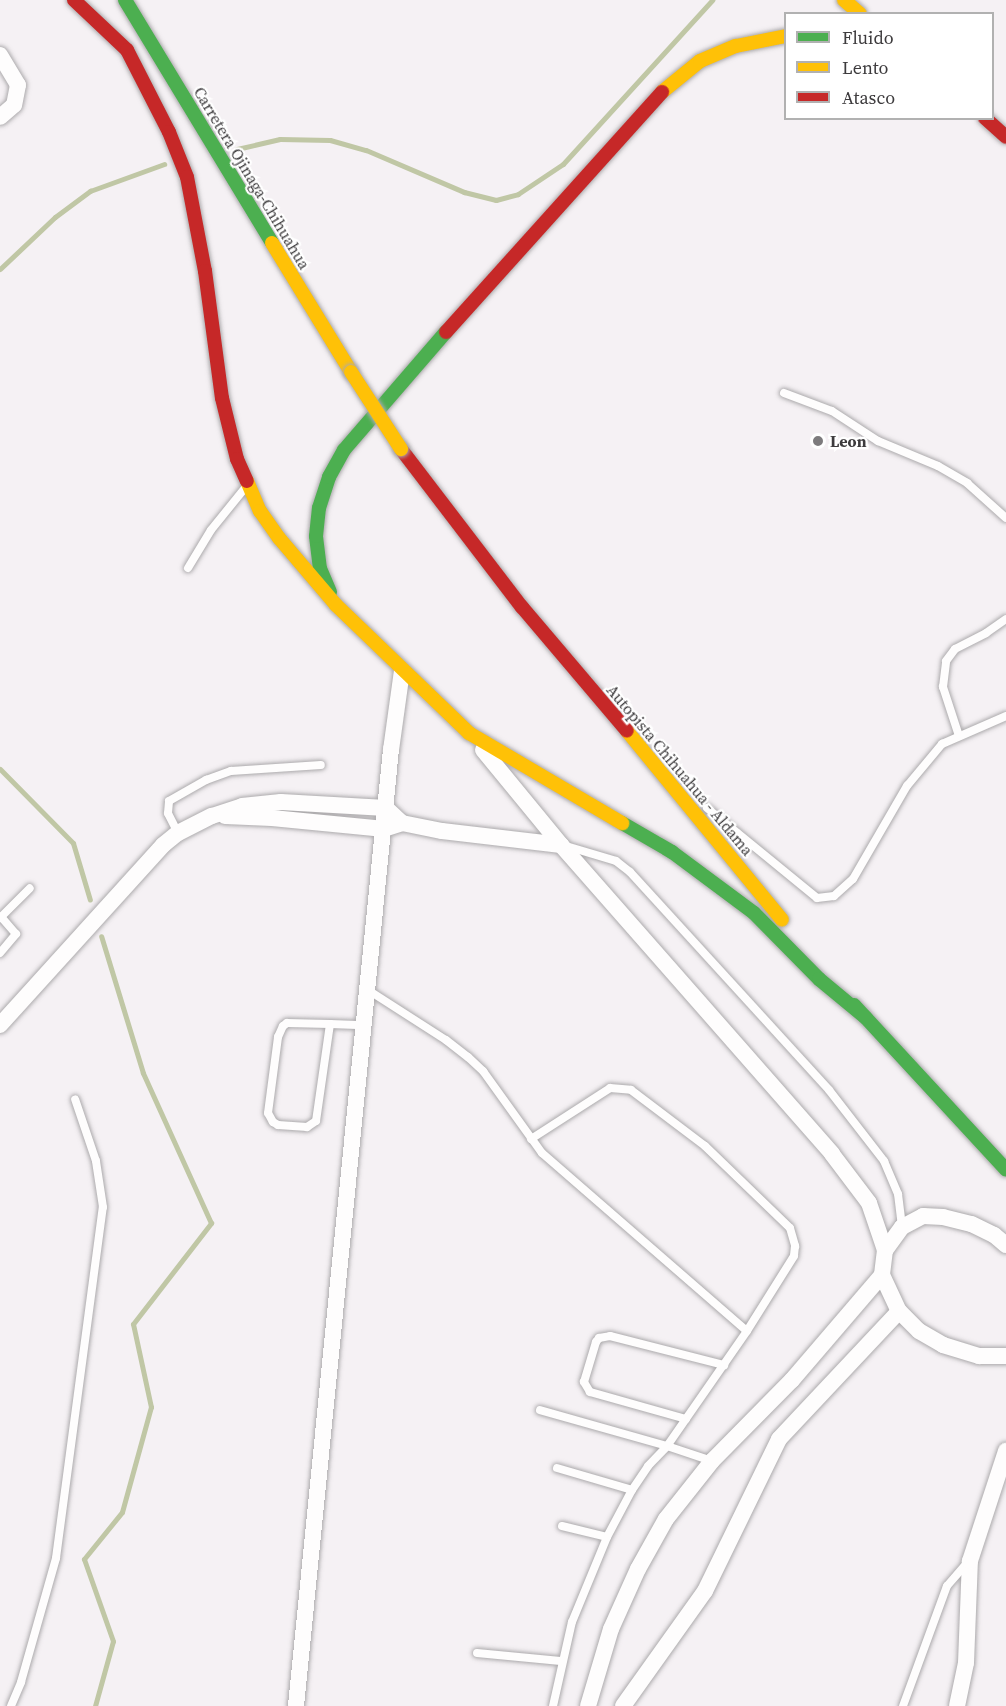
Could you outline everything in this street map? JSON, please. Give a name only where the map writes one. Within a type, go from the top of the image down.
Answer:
[{"type":"highway","points":[[74,0],[127,50],[169,132],[187,177],[205,271],[222,398],[237,459],[260,511],[279,538],[336,605],[469,733],[672,852],[754,913],[819,978],[866,1018]]},
{"type":"highway","name":"Carretera Ojinaga-Chihuahua","points":[[125,0],[351,372]]},
{"type":"highway","points":[[844,0],[858,12]]},
{"type":"highway","points":[[336,605],[320,569],[316,536],[319,508],[329,477],[344,450],[402,380],[668,86],[700,61],[735,46],[784,36]]},
{"type":"highway","points":[[987,120],[1006,136]]},
{"type":"highway","name":"Autopista Chihuahua - Aldama","points":[[351,372],[401,449],[522,607],[674,787],[825,974],[1006,1170]]},
{"type":"street","points":[[0,55],[18,85],[14,105],[0,117]]},
{"type":"street","points":[[296,1706],[367,990],[402,671]]},
{"type":"street","points":[[469,733],[561,845],[843,1168],[868,1203],[885,1250],[882,1275],[899,1311],[919,1331],[943,1345],[979,1356],[1006,1356]]},
{"type":"street","points":[[0,1025],[155,854],[178,833],[212,816],[259,803],[386,808],[402,823]]},
{"type":"street","points":[[212,816],[272,818],[384,829],[402,823],[442,831],[561,845]]},
{"type":"street","points":[[885,1250],[902,1227],[922,1216],[944,1217],[971,1224],[994,1235],[1006,1245]]},
{"type":"street","points":[[588,1706],[611,1629],[638,1569],[666,1519],[712,1461],[792,1380],[882,1275]]},
{"type":"street","points":[[623,1706],[705,1591],[779,1439],[899,1311]]},
{"type":"street","points":[[957,1706],[966,1663],[970,1561],[1006,1450]]},
{"type":"lane","points":[[784,393],[832,411],[878,441],[938,466],[967,483],[1006,518]]},
{"type":"lane","points":[[188,568],[211,530],[247,486]]},
{"type":"lane","points":[[959,736],[943,687],[946,661],[956,649],[1006,619]]},
{"type":"lane","points":[[674,787],[714,813],[772,864],[816,898],[826,898],[834,896],[853,879],[914,776],[942,744],[1006,716]]},
{"type":"lane","points":[[178,833],[168,813],[169,801],[206,780],[231,771],[321,765]]},
{"type":"lane","points":[[561,845],[616,861],[630,872],[829,1090],[884,1161],[898,1194],[902,1227]]},
{"type":"lane","points":[[0,953],[16,934],[1,918],[30,888]]},
{"type":"lane","points":[[367,990],[447,1040],[476,1064],[495,1086],[542,1153],[747,1331]]},
{"type":"lane","points":[[330,1024],[316,1121],[307,1128],[278,1125],[273,1122],[268,1113],[279,1030],[287,1023],[330,1024],[365,1025]]},
{"type":"lane","points":[[531,1139],[610,1088],[620,1087],[641,1096],[705,1146],[790,1228],[793,1235],[794,1256],[724,1365],[667,1446],[648,1466],[632,1490],[607,1537],[572,1622],[561,1661],[553,1706]]},
{"type":"lane","points":[[11,1706],[21,1682],[56,1558],[103,1207],[96,1161],[75,1099]]},
{"type":"lane","points":[[686,1419],[591,1392],[584,1382],[596,1342],[599,1338],[610,1336],[724,1365]]},
{"type":"lane","points":[[540,1410],[712,1461]]},
{"type":"lane","points":[[557,1468],[632,1490]]},
{"type":"lane","points":[[562,1526],[607,1537]]},
{"type":"lane","points":[[903,1706],[947,1586],[970,1561]]},
{"type":"lane","points":[[477,1653],[561,1661]]},
{"type":"waterway","points":[[237,149],[280,139],[330,140],[366,150],[464,192],[496,200],[518,194],[563,164],[712,0]]},
{"type":"waterway","points":[[0,269],[55,217],[90,191],[164,164]]},
{"type":"waterway","points":[[0,769],[73,843],[90,900]]},
{"type":"waterway","points":[[95,1706],[113,1641],[84,1559],[122,1512],[151,1407],[133,1324],[211,1223],[143,1073],[101,936]]},
{"type":"traffic: fast","points":[[125,0],[272,243]]},
{"type":"traffic: fast","points":[[330,592],[320,569],[316,536],[319,508],[329,477],[344,450],[446,332]]},
{"type":"traffic: fast","points":[[622,823],[672,852],[754,913],[819,979],[866,1018]]},
{"type":"traffic: fast","points":[[854,1005],[1006,1170]]},
{"type":"traffic: slow","points":[[844,0],[858,12]]},
{"type":"traffic: slow","points":[[662,92],[700,61],[736,46],[784,36]]},
{"type":"traffic: slow","points":[[272,243],[351,372]]},
{"type":"traffic: slow","points":[[351,372],[401,449]]},
{"type":"traffic: slow","points":[[247,481],[260,511],[279,538],[336,605],[469,733],[622,823]]},
{"type":"traffic: slow","points":[[627,731],[782,920]]},
{"type":"traffic: jam","points":[[74,0],[127,50],[169,132],[187,177],[205,271],[222,398],[237,459],[247,481]]},
{"type":"traffic: jam","points":[[446,332],[662,92]]},
{"type":"traffic: jam","points":[[987,120],[1006,137]]},
{"type":"traffic: jam","points":[[401,449],[522,607],[627,731]]},
{"type":"place","name":"Leon","points":[[818,441]]}]
